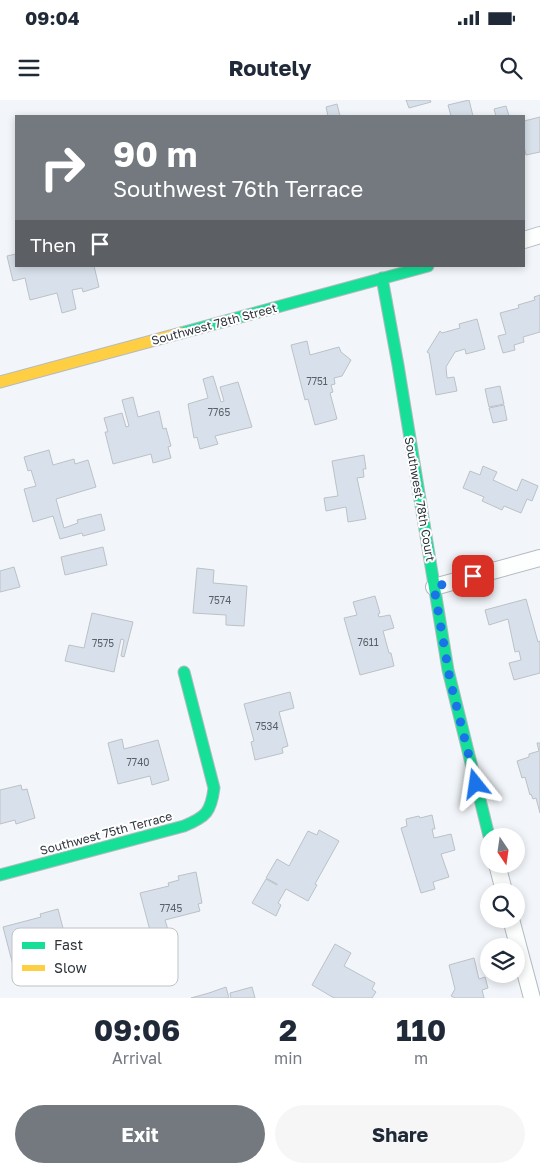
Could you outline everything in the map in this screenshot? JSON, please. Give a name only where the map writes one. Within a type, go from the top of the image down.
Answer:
[{"type":"street","points":[[525,240],[540,235]]},
{"type":"street","name":"Southwest 78th Street","points":[[0,382],[424,267]]},
{"type":"street","name":"Southwest 78th Court","points":[[382,278],[457,711],[487,828]]},
{"type":"street","points":[[434,587],[540,558]]},
{"type":"street","name":"Southwest 75th Terrace","points":[[0,875],[184,826],[202,817],[212,804],[214,794],[213,781],[184,672]]},
{"type":"street","points":[[513,928],[532,998]]},
{"type":"building","points":[[406,100],[430,100],[431,102],[409,108]]},
{"type":"building","points":[[469,100],[473,115],[451,115],[448,105]]},
{"type":"building","points":[[337,104],[340,115],[328,115],[326,107]]},
{"type":"building","points":[[506,106],[509,115],[496,115],[494,109]]},
{"type":"building","points":[[540,117],[540,152],[526,155],[525,121]]},
{"type":"building","points":[[15,254],[15,267],[94,267],[99,287],[83,292],[82,288],[72,290],[76,309],[62,313],[57,293],[30,300],[25,278],[13,281],[7,256]]},
{"type":"building","points":[[540,295],[540,332],[523,337],[524,342],[514,345],[515,350],[503,353],[498,336],[506,334],[500,313],[519,308],[518,305],[535,300],[534,297]]},
{"type":"building","points":[[477,319],[485,349],[466,354],[465,349],[455,352],[446,367],[447,378],[454,377],[457,391],[436,395],[429,353],[427,352],[440,331],[442,333],[460,328],[459,324]]},
{"type":"building","points":[[307,341],[310,355],[339,347],[341,352],[351,360],[342,376],[334,378],[335,384],[331,385],[333,392],[330,393],[337,419],[315,425],[308,399],[305,400],[291,345]]},
{"type":"building","points":[[213,376],[221,402],[224,401],[220,387],[238,382],[252,427],[215,436],[218,444],[200,449],[197,437],[194,438],[188,404],[208,398],[203,379]]},
{"type":"building","points":[[500,386],[504,404],[489,407],[485,389]]},
{"type":"building","points":[[133,397],[138,417],[159,411],[163,429],[166,428],[171,446],[168,447],[171,458],[153,463],[151,454],[113,464],[105,432],[108,432],[104,418],[122,413],[126,427],[129,426],[122,400]]},
{"type":"building","points":[[504,405],[507,420],[493,423],[489,408]]},
{"type":"building","points":[[49,450],[53,465],[74,459],[75,464],[88,460],[96,487],[56,499],[64,528],[78,523],[77,520],[101,514],[105,530],[83,536],[82,533],[60,539],[53,516],[33,522],[24,489],[36,486],[31,470],[28,471],[24,457]]},
{"type":"building","points":[[364,455],[366,469],[363,469],[364,477],[357,478],[366,519],[348,522],[346,507],[326,511],[324,498],[338,496],[332,461]]},
{"type":"building","points":[[483,466],[497,472],[493,480],[517,491],[522,479],[538,486],[532,501],[527,499],[521,513],[504,506],[502,510],[482,501],[484,497],[463,488],[470,471],[480,475]]},
{"type":"building","points":[[103,547],[107,565],[65,575],[61,557]]},
{"type":"building","points":[[14,567],[20,587],[0,592],[0,571]]},
{"type":"building","points":[[197,568],[214,570],[213,583],[247,586],[244,626],[226,625],[226,615],[193,613]]},
{"type":"building","points":[[375,596],[380,613],[378,614],[379,617],[390,615],[394,628],[383,631],[394,666],[360,675],[344,618],[357,615],[353,602]]},
{"type":"building","points":[[526,599],[538,642],[540,641],[540,673],[514,680],[509,663],[521,660],[519,651],[515,652],[508,619],[489,625],[485,610]]},
{"type":"building","points":[[92,613],[133,622],[124,657],[121,656],[124,640],[121,639],[114,672],[65,661],[69,645],[84,648]]},
{"type":"building","points":[[290,692],[294,708],[279,712],[288,746],[282,748],[283,753],[255,760],[251,742],[254,741],[244,704]]},
{"type":"building","points":[[122,739],[124,749],[158,740],[169,780],[152,785],[150,776],[118,784],[108,743]]},
{"type":"building","points":[[537,743],[540,743],[540,813],[536,798],[533,799],[530,795],[525,777],[522,778],[517,761],[539,751]]},
{"type":"building","points":[[21,785],[22,790],[27,789],[35,818],[16,824],[15,820],[0,824],[0,790]]},
{"type":"building","points":[[432,815],[435,829],[432,829],[434,838],[451,834],[455,850],[441,854],[449,877],[433,882],[435,889],[421,893],[401,828],[407,826],[406,819]]},
{"type":"building","points":[[319,830],[339,841],[315,884],[317,885],[308,901],[286,889],[278,903],[281,905],[276,916],[252,903],[266,879],[277,885],[266,878],[277,859],[289,866],[308,831],[317,835]]},
{"type":"building","points":[[196,872],[202,903],[198,904],[200,911],[165,920],[167,928],[149,928],[140,893],[169,886],[168,883],[179,880],[178,876]]},
{"type":"building","points":[[58,909],[63,928],[12,928],[12,962],[3,927],[41,917],[40,914]]},
{"type":"building","points":[[335,944],[351,953],[344,966],[375,983],[372,989],[376,992],[372,998],[334,998],[312,985]]},
{"type":"building","points":[[474,958],[480,983],[487,983],[488,988],[482,990],[484,998],[455,998],[451,996],[455,989],[449,965]]},
{"type":"building","points":[[226,987],[229,998],[191,998],[209,993]]},
{"type":"building","points":[[252,987],[255,998],[231,998],[230,993]]},
{"type":"traffic: fast","points":[[181,333],[424,267]]},
{"type":"traffic: fast","points":[[382,278],[448,670],[487,828]]},
{"type":"traffic: fast","points":[[0,875],[184,826],[198,820],[206,813],[211,803],[214,788],[184,672]]},
{"type":"traffic: slow","points":[[0,382],[181,333]]},
{"type":"route","points":[[473,576],[434,587],[450,680],[476,784]]}]
